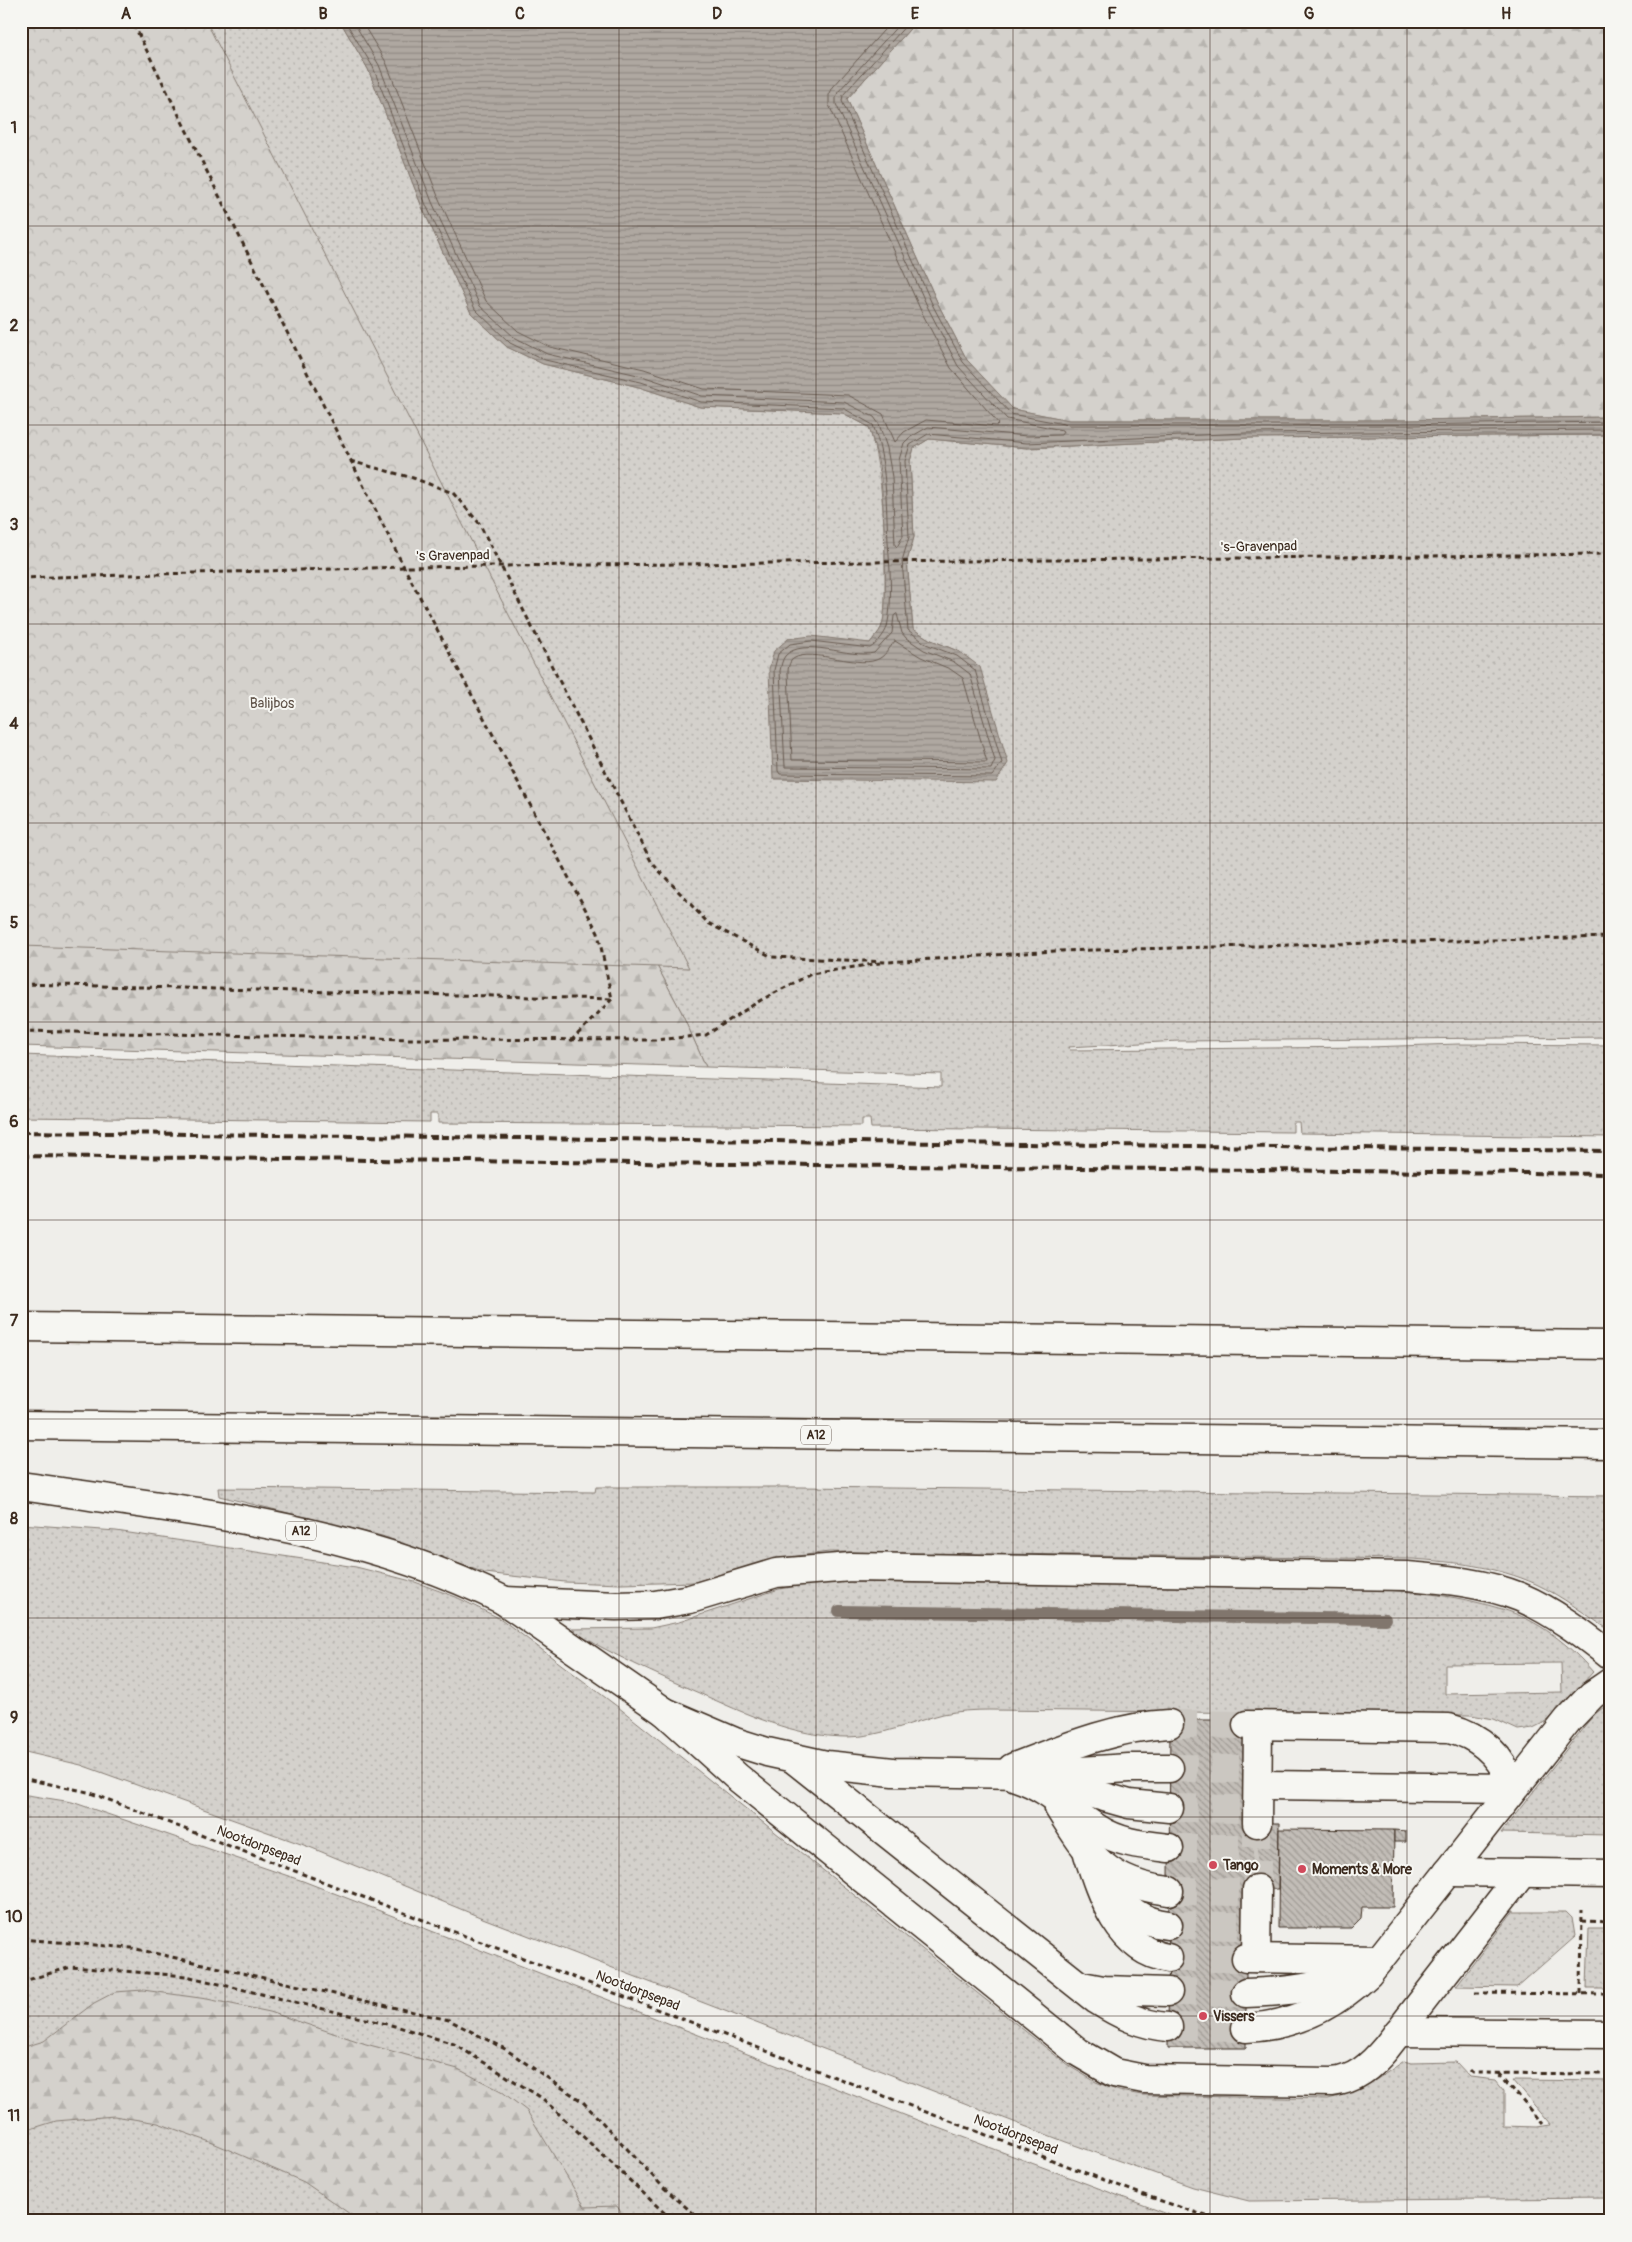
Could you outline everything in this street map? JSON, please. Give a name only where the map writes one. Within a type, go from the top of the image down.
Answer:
[{"type":"main road","points":[[21,1327],[1611,1345]]},
{"type":"main road","name":"A12","points":[[21,1425],[1611,1444]]},
{"type":"main road","name":"A12","points":[[21,1486],[197,1510],[295,1529],[340,1540],[425,1566],[477,1587],[505,1601],[665,1712],[737,1777],[1078,2052],[1114,2073],[1144,2079],[1169,2081],[1338,2082],[1364,2071],[1398,2032],[1522,1873]]},
{"type":"main road","name":"A12","points":[[505,1601],[616,1606],[654,1604],[690,1599],[776,1573],[823,1568],[1407,1576],[1467,1583],[1521,1598],[1586,1636],[1611,1656]]},
{"type":"main road","points":[[1246,2028],[1283,2022],[1312,2013],[1354,1986],[1379,1960],[1513,1788],[1580,1707],[1600,1688],[1611,1682]]},
{"type":"main road","name":"A12","points":[[665,1712],[735,1742],[792,1758],[826,1765],[884,1771],[987,1774],[1051,1774],[1129,1768],[1169,1768]]},
{"type":"main road","name":"A12","points":[[987,1774],[1009,1769],[1101,1735],[1146,1726],[1169,1724]]},
{"type":"main road","points":[[1252,1725],[1449,1728],[1462,1732],[1487,1746],[1503,1764],[1513,1788],[1254,1794],[1252,1725]]},
{"type":"main road","name":"A12","points":[[792,1758],[1097,2000],[1124,2016],[1155,2026],[1168,2027]]},
{"type":"main road","name":"A12","points":[[987,1774],[1012,1776],[1047,1790],[1099,1830],[1117,1839],[1140,1845],[1169,1848]]},
{"type":"main road","name":"A12","points":[[987,1774],[1033,1778],[1129,1804],[1169,1808]]},
{"type":"main road","points":[[1047,1790],[1110,1888],[1124,1906],[1143,1919],[1155,1924],[1168,1925]]},
{"type":"main road","points":[[1087,1850],[1112,1873],[1128,1883],[1169,1891]]},
{"type":"main road","points":[[1087,1850],[1099,1887],[1122,1928],[1142,1950],[1155,1956],[1168,1958]]},
{"type":"main road","points":[[1448,1872],[1611,1874]]},
{"type":"main road","points":[[1253,1891],[1251,1958],[1379,1960]]},
{"type":"main road","points":[[1246,1993],[1290,1990],[1337,1982],[1363,1972],[1379,1960]]},
{"type":"main road","name":"A12","points":[[1070,1979],[1082,1986],[1103,1990],[1168,1992]]},
{"type":"main road","points":[[1398,2032],[1611,2034]]},
{"type":"path","points":[[132,21],[404,567],[598,933],[612,999]]},
{"type":"path","points":[[350,461],[413,478],[453,493],[479,523],[652,863],[708,923],[772,957],[888,962]]},
{"type":"path","name":"'s-Gravenpad","points":[[885,562],[1611,554]]},
{"type":"path","name":"'s Gravenpad","points":[[21,578],[404,567],[885,562]]},
{"type":"path","points":[[21,1031],[571,1041],[655,1040],[706,1035],[761,1000],[811,974],[888,962],[1055,951],[1611,937]]},
{"type":"path","points":[[21,984],[612,999]]},
{"type":"path","points":[[571,1041],[612,999]]},
{"type":"path","name":"Nootdorpsepad","points":[[21,1778],[88,1792],[1141,2194],[1206,2216],[1246,2221]]},
{"type":"path","points":[[1581,1994],[1583,1874]]},
{"type":"path","points":[[1582,1921],[1611,1922]]},
{"type":"path","points":[[21,1939],[132,1948],[449,2020],[505,2049],[583,2102],[663,2187],[702,2221]]},
{"type":"path","points":[[21,1982],[71,1967],[186,1976],[399,2027],[454,2044],[542,2098],[673,2221]]},
{"type":"path","points":[[1429,1993],[1611,1994]]},
{"type":"path","points":[[1498,2073],[1542,2124]]},
{"type":"green space","name":"Balijbos","points":[[21,21],[462,600],[681,1011],[706,1067],[21,1046]]},
{"type":"green space","name":"Balijbos","points":[[21,21],[206,21],[689,968],[21,946]]},
{"type":"green space","points":[[163,21],[340,21],[368,69],[422,207],[471,313],[507,347],[543,364],[639,387],[700,407],[843,413],[869,427],[878,466],[884,526],[885,602],[881,628],[870,643],[788,639],[960,652],[929,639],[913,629],[907,561],[914,537],[910,461],[914,448],[929,439],[1027,448],[1245,438],[1611,435],[1611,1037],[1179,1041],[1068,1047],[1070,1050],[1369,1047],[1458,1044],[1611,1045],[1611,1137],[1300,1133],[1299,1122],[1293,1122],[1293,1132],[871,1128],[870,1119],[862,1119],[862,1126],[438,1123],[438,1114],[430,1114],[430,1122],[21,1117],[21,1055],[941,1087],[941,1074],[706,1067],[681,1011],[462,600]]},
{"type":"green space","points":[[917,21],[1611,21],[1611,417],[1407,420],[1068,420],[1012,409],[967,360],[938,304],[847,99]]},
{"type":"green space","points":[[596,1487],[801,1487],[1611,1496],[1611,1631],[1555,1594],[1521,1578],[1475,1566],[1412,1559],[829,1552],[773,1559],[695,1582],[621,1584],[565,1582],[485,1573],[382,1536],[219,1496],[218,1488],[595,1492]]},
{"type":"green space","points":[[21,1524],[116,1531],[356,1567],[415,1582],[456,1597],[501,1619],[618,1707],[1069,2066],[1096,2082],[1119,2091],[1142,2095],[1328,2099],[1359,2089],[1404,2061],[1411,2063],[1456,2062],[1470,2077],[1496,2080],[1504,2090],[1504,2126],[1536,2127],[1551,2125],[1513,2080],[1611,2081],[1611,2198],[1249,2201],[1193,2187],[1066,2142],[480,1917],[312,1848],[81,1765],[21,1751]]},
{"type":"green space","points":[[849,1582],[1406,1591],[1470,1601],[1515,1614],[1552,1634],[1574,1652],[1593,1672],[1547,1721],[1533,1728],[1518,1730],[1494,1719],[1471,1715],[983,1710],[943,1714],[872,1735],[847,1737],[809,1733],[771,1723],[735,1709],[633,1663],[569,1629],[651,1628],[679,1622],[779,1589],[803,1585]],"holes":[[[1561,1663],[1562,1692],[1445,1694],[1445,1664]]]},
{"type":"green space","points":[[1611,1702],[1611,1835],[1501,1833],[1587,1723],[1596,1713]]},
{"type":"green space","points":[[21,1794],[72,1802],[303,1881],[917,2120],[1186,2221],[21,2221]]},
{"type":"green space","points":[[1514,1910],[1514,1912],[1566,1912],[1572,1918],[1575,1936],[1517,1987],[1456,1986]]},
{"type":"green space","points":[[1589,1929],[1611,1929],[1611,1988],[1587,1988]]},
{"type":"green space","points":[[143,1990],[207,1999],[270,2012],[366,2044],[458,2069],[501,2091],[527,2111],[585,2207],[617,2206],[626,2221],[360,2221],[304,2182],[213,2143],[158,2123],[114,2116],[56,2121],[21,2132],[21,2048],[44,2041],[94,2003],[115,1992]]},
{"type":"water","points":[[340,21],[917,21],[847,99],[938,304],[967,360],[1013,409],[1069,420],[1407,420],[1611,417],[1611,435],[1245,438],[1027,448],[929,439],[914,448],[910,461],[914,537],[907,561],[913,629],[929,639],[960,652],[980,667],[1008,763],[996,782],[773,779],[769,669],[774,651],[788,639],[811,636],[870,643],[879,632],[884,617],[885,556],[880,472],[869,427],[843,413],[700,407],[639,387],[543,364],[507,347],[471,313],[422,207],[368,69]]},
{"type":"building","points":[[1170,1720],[1247,1720],[1257,1823],[1279,1823],[1278,1889],[1246,1889],[1246,2048],[1168,2048]]},
{"type":"building","points":[[1279,1829],[1394,1830],[1393,1907],[1362,1907],[1361,1918],[1351,1928],[1278,1928]]},
{"type":"building","points":[[1394,1830],[1406,1831],[1406,1842],[1394,1842]]},
{"type":"waterway","points":[[839,1611],[1385,1619]]},
{"type":"tunnel","points":[[1169,1724],[1247,1725]]},
{"type":"tunnel","points":[[1169,1768],[1247,1769]]},
{"type":"tunnel","points":[[1169,1808],[1246,1809]]},
{"type":"tunnel","points":[[1257,1831],[1257,1889]]},
{"type":"tunnel","points":[[1169,1848],[1257,1848]]},
{"type":"tunnel","points":[[1169,1891],[1246,1892]]},
{"type":"tunnel","points":[[1168,1925],[1246,1926]]},
{"type":"tunnel","points":[[1168,1958],[1246,1958]]},
{"type":"tunnel","points":[[1168,1992],[1246,1993]]},
{"type":"tunnel","points":[[1168,2027],[1246,2028]]},
{"type":"railway","points":[[21,1132],[1611,1151]]},
{"type":"railway","points":[[21,1156],[1611,1174]]},
{"type":"place","name":"Tango","points":[[1213,1865]]},
{"type":"place","name":"Moments & More","points":[[1302,1869]]},
{"type":"place","name":"Vissers","points":[[1203,2016]]}]
